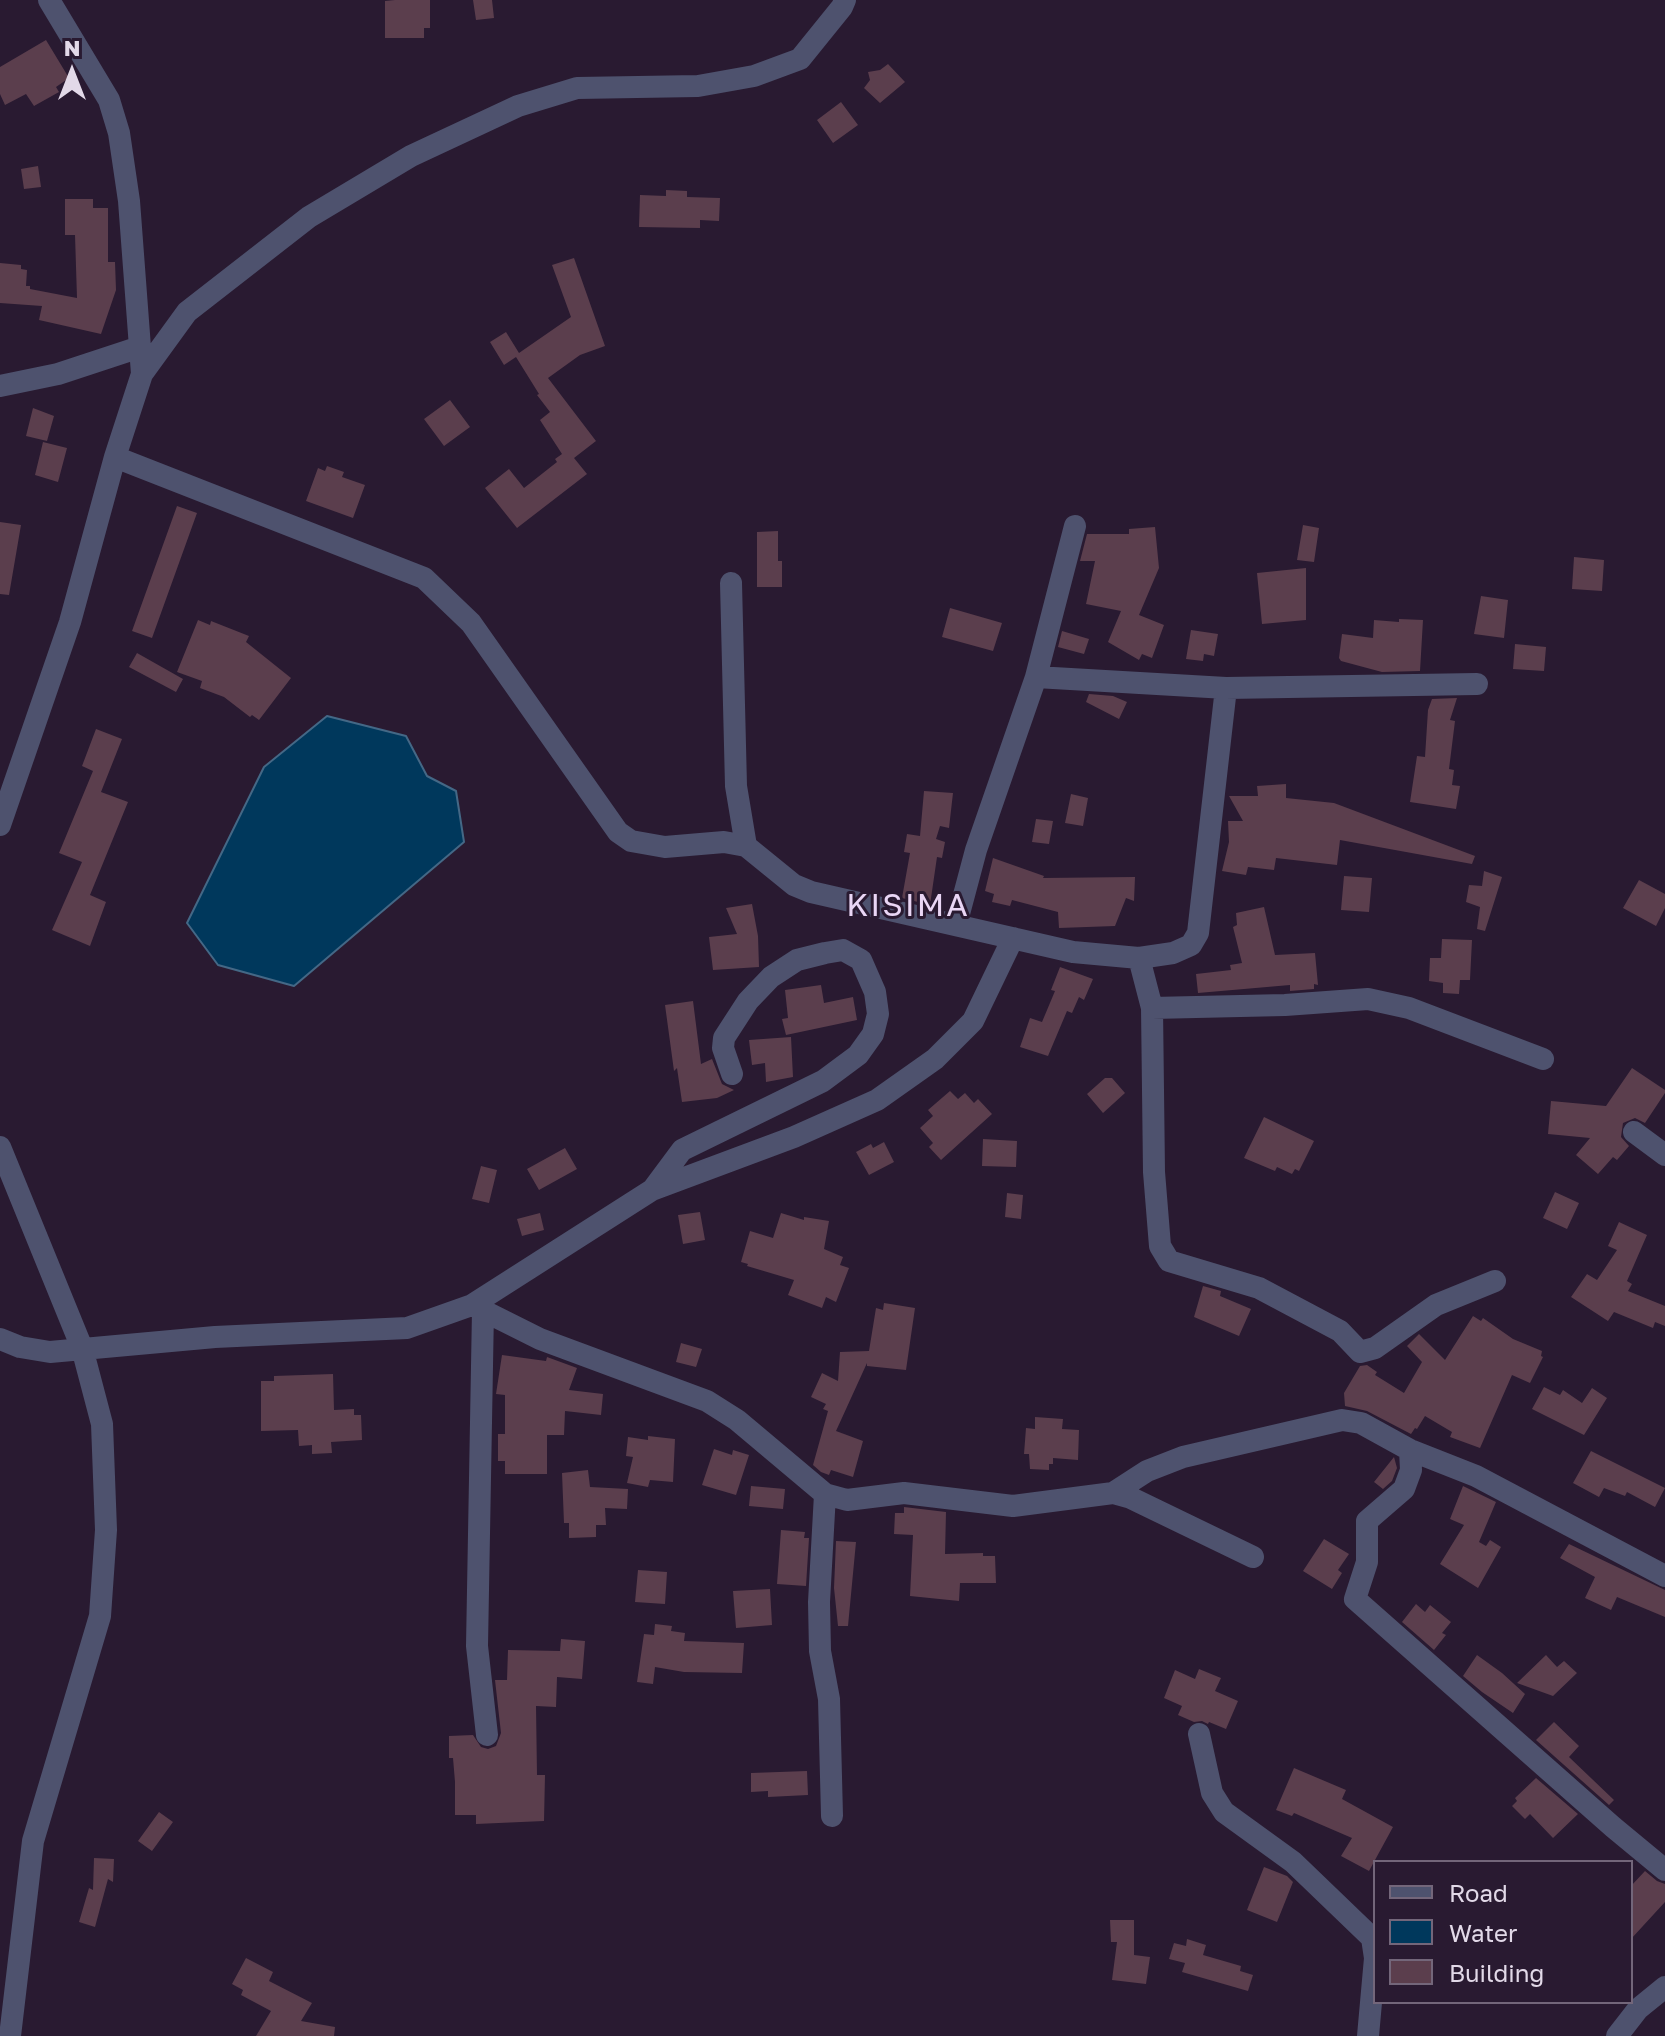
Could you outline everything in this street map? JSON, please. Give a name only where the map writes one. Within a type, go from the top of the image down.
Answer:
[{"type":"street","points":[[49,0],[109,100],[119,133],[129,201],[142,374]]},
{"type":"street","points":[[0,825],[70,622],[115,457],[142,374],[187,312],[309,217],[411,156],[518,106],[577,88],[698,86],[754,76],[789,64],[800,59],[845,0]]},
{"type":"street","points":[[0,386],[58,374],[140,347]]},
{"type":"street","points":[[115,457],[424,578],[471,623],[618,832],[631,841],[665,847],[724,842],[746,846],[794,885],[811,892],[1073,952],[1139,958],[1173,953],[1191,945],[1198,933],[1226,688]]},
{"type":"street","points":[[956,925],[976,850],[1036,677],[1075,526]]},
{"type":"street","points":[[731,583],[736,786],[746,846]]},
{"type":"street","points":[[1036,677],[1226,688],[1477,684]]},
{"type":"street","points":[[0,1339],[20,1347],[50,1352],[215,1337],[407,1328],[478,1307],[652,1190],[794,1137],[889,1092],[935,1059],[973,1021],[1013,938]]},
{"type":"street","points":[[652,1190],[682,1150],[823,1081],[858,1055],[873,1034],[878,1014],[875,992],[861,960],[843,950],[825,953],[797,960],[771,977],[748,1001],[724,1038],[723,1048],[732,1074]]},
{"type":"street","points":[[1139,958],[1152,1008],[1154,1172],[1160,1246],[1169,1261],[1259,1288],[1340,1331],[1360,1352],[1375,1348],[1436,1305],[1495,1281]]},
{"type":"street","points":[[1152,1008],[1285,1005],[1368,999],[1409,1008],[1543,1059]]},
{"type":"street","points":[[1634,1132],[1665,1155]]},
{"type":"street","points":[[0,1147],[82,1348],[102,1424],[106,1530],[100,1616],[33,1841],[10,2036]]},
{"type":"street","points":[[478,1307],[540,1339],[707,1401],[737,1420],[825,1494],[847,1500],[904,1493],[1013,1506],[1113,1493],[1131,1498],[1253,1557]]},
{"type":"street","points":[[478,1307],[477,1646],[487,1735]]},
{"type":"street","points":[[1113,1493],[1147,1471],[1183,1457],[1342,1420],[1361,1423],[1410,1450],[1476,1476],[1665,1576]]},
{"type":"street","points":[[1410,1450],[1411,1470],[1404,1489],[1367,1521],[1367,1562],[1355,1599],[1665,1870]]},
{"type":"street","points":[[825,1494],[822,1593],[819,1602],[820,1651],[829,1699],[832,1816]]},
{"type":"street","points":[[1199,1734],[1212,1793],[1224,1812],[1293,1862],[1372,1938],[1373,1945]]},
{"type":"street","points":[[1368,2036],[1373,1980]]},
{"type":"street","points":[[1617,2036],[1638,2009],[1665,1987]]},
{"type":"water","points":[[327,716],[406,736],[427,776],[456,791],[464,842],[294,986],[218,965],[187,923],[264,767]]},
{"type":"building","points":[[430,0],[430,28],[424,28],[424,38],[385,38],[385,1]]},
{"type":"building","points":[[473,0],[492,0],[494,18],[476,20]]},
{"type":"building","points":[[46,40],[69,78],[56,87],[59,92],[34,106],[26,94],[5,105],[0,94],[0,67]]},
{"type":"building","points":[[888,64],[905,82],[880,103],[864,88],[870,80],[868,72],[880,70]]},
{"type":"building","points":[[841,102],[858,125],[833,143],[817,120]]},
{"type":"building","points":[[38,166],[41,187],[24,189],[21,169]]},
{"type":"building","points":[[666,190],[687,191],[687,197],[720,198],[719,221],[700,220],[700,228],[639,227],[640,195],[666,196]]},
{"type":"building","points":[[65,199],[93,199],[93,208],[108,208],[108,262],[115,262],[116,290],[101,334],[39,320],[42,306],[0,303],[0,263],[21,265],[21,269],[27,270],[26,286],[30,289],[77,298],[75,235],[65,235]]},
{"type":"building","points":[[574,258],[605,346],[580,355],[548,378],[596,441],[574,458],[587,474],[517,528],[485,488],[509,469],[524,488],[557,462],[555,459],[562,454],[540,420],[550,412],[516,357],[504,365],[490,342],[506,332],[519,353],[571,317],[552,265]]},
{"type":"building","points":[[450,400],[470,427],[444,446],[424,419]]},
{"type":"building","points":[[33,408],[54,416],[47,441],[26,436]]},
{"type":"building","points":[[43,442],[67,448],[58,482],[35,475]]},
{"type":"building","points":[[327,466],[344,472],[342,477],[365,485],[353,518],[306,501],[318,468],[325,471]]},
{"type":"building","points":[[177,506],[197,513],[152,638],[132,631]]},
{"type":"building","points":[[0,522],[21,525],[9,595],[0,594]]},
{"type":"building","points":[[1303,525],[1319,528],[1314,562],[1297,560]]},
{"type":"building","points":[[1155,527],[1159,568],[1139,615],[1164,625],[1152,658],[1142,654],[1139,660],[1108,642],[1121,611],[1086,604],[1095,561],[1080,561],[1087,534],[1129,534],[1129,529]]},
{"type":"building","points":[[778,531],[782,587],[757,587],[757,532]]},
{"type":"building","points":[[1574,557],[1604,560],[1602,591],[1572,589]]},
{"type":"building","points":[[1306,568],[1306,620],[1262,624],[1257,573]]},
{"type":"building","points":[[1481,596],[1508,600],[1504,638],[1474,634]]},
{"type":"building","points":[[950,608],[1002,623],[993,651],[942,637]]},
{"type":"building","points":[[1399,619],[1423,620],[1420,671],[1382,672],[1341,661],[1342,634],[1373,638],[1374,620],[1399,622]]},
{"type":"building","points":[[198,620],[210,625],[211,621],[249,636],[246,642],[291,678],[259,720],[252,715],[250,717],[224,697],[200,688],[202,681],[177,672]]},
{"type":"building","points":[[1191,630],[1218,634],[1214,656],[1204,654],[1203,661],[1186,659]]},
{"type":"building","points":[[1062,631],[1089,639],[1084,654],[1058,647]]},
{"type":"building","points":[[1515,644],[1546,647],[1544,671],[1513,669]]},
{"type":"building","points":[[137,653],[183,679],[176,692],[129,667]]},
{"type":"building","points":[[1089,694],[1113,696],[1127,702],[1119,719],[1086,702]]},
{"type":"building","points":[[1457,698],[1450,720],[1455,721],[1449,769],[1454,770],[1452,785],[1460,786],[1456,809],[1410,802],[1417,756],[1425,757],[1428,710],[1432,699]]},
{"type":"building","points":[[96,729],[122,739],[101,792],[128,802],[90,895],[106,902],[90,946],[52,930],[82,862],[59,853],[93,771],[82,766]]},
{"type":"building","points":[[1286,784],[1286,798],[1334,803],[1475,856],[1472,864],[1340,840],[1337,865],[1276,858],[1274,870],[1248,867],[1246,875],[1222,871],[1229,842],[1228,821],[1243,821],[1229,796],[1258,796],[1257,786]]},
{"type":"building","points":[[924,791],[953,793],[949,828],[940,826],[936,839],[945,842],[942,858],[937,857],[930,905],[902,898],[910,853],[904,852],[907,834],[920,836]]},
{"type":"building","points":[[1071,794],[1088,798],[1083,826],[1065,823]]},
{"type":"building","points":[[1036,819],[1053,821],[1049,844],[1032,842]]},
{"type":"building","points":[[993,858],[1043,878],[1135,877],[1134,901],[1126,898],[1115,926],[1059,928],[1058,912],[1012,900],[1010,906],[992,902],[994,894],[985,891]]},
{"type":"building","points":[[1484,871],[1502,877],[1485,931],[1477,929],[1480,907],[1466,902],[1469,885],[1482,886]]},
{"type":"building","points":[[1344,876],[1372,878],[1369,912],[1341,910]]},
{"type":"building","points":[[1639,880],[1665,894],[1665,908],[1656,926],[1623,908]]},
{"type":"building","points":[[752,904],[758,936],[759,967],[713,970],[709,937],[737,934],[726,908]]},
{"type":"building","points":[[1264,907],[1275,955],[1315,953],[1318,985],[1314,984],[1314,989],[1290,991],[1290,985],[1198,993],[1196,974],[1231,970],[1230,965],[1242,963],[1233,927],[1237,925],[1236,913]]},
{"type":"building","points":[[1442,939],[1472,940],[1470,980],[1460,980],[1459,994],[1443,993],[1443,983],[1429,981],[1430,958],[1441,958]]},
{"type":"building","points":[[1060,967],[1093,979],[1084,1000],[1079,997],[1072,1013],[1067,1011],[1048,1056],[1020,1047],[1030,1018],[1042,1022],[1055,991],[1051,990]]},
{"type":"building","points":[[821,985],[824,1003],[853,997],[857,1020],[786,1035],[782,1019],[788,1018],[785,990]]},
{"type":"building","points":[[693,1001],[701,1064],[712,1059],[722,1084],[734,1090],[717,1098],[682,1102],[677,1068],[674,1071],[665,1005]]},
{"type":"building","points":[[791,1037],[793,1077],[766,1082],[765,1063],[752,1065],[749,1040]]},
{"type":"building","points":[[1632,1068],[1665,1093],[1645,1123],[1635,1118],[1623,1123],[1621,1137],[1629,1146],[1617,1160],[1613,1157],[1598,1174],[1576,1155],[1590,1138],[1548,1134],[1551,1101],[1606,1106]]},
{"type":"building","points":[[1105,1078],[1112,1078],[1125,1093],[1103,1113],[1087,1094]]},
{"type":"building","points":[[950,1091],[958,1099],[965,1093],[974,1103],[978,1099],[992,1114],[941,1160],[929,1147],[933,1143],[920,1128],[933,1116],[928,1110]]},
{"type":"building","points":[[1264,1117],[1314,1141],[1299,1171],[1295,1169],[1292,1174],[1277,1167],[1275,1171],[1244,1158]]},
{"type":"building","points":[[983,1139],[1017,1141],[1016,1167],[982,1166]]},
{"type":"building","points":[[884,1142],[894,1162],[869,1175],[856,1152],[871,1144],[873,1148]]},
{"type":"building","points":[[565,1148],[577,1169],[539,1190],[527,1169]]},
{"type":"building","points":[[481,1166],[497,1170],[489,1203],[472,1199]]},
{"type":"building","points":[[1555,1192],[1579,1203],[1567,1229],[1543,1218]]},
{"type":"building","points":[[1007,1193],[1023,1195],[1021,1219],[1005,1217]]},
{"type":"building","points":[[700,1212],[705,1240],[683,1244],[678,1215]]},
{"type":"building","points":[[540,1213],[544,1230],[522,1236],[517,1219]]},
{"type":"building","points":[[781,1213],[804,1220],[804,1217],[829,1221],[824,1249],[843,1257],[840,1265],[849,1268],[836,1302],[826,1297],[822,1308],[788,1295],[794,1280],[741,1262],[750,1231],[773,1238]]},
{"type":"building","points":[[1619,1222],[1647,1235],[1627,1281],[1632,1284],[1628,1291],[1665,1306],[1665,1326],[1655,1322],[1653,1328],[1614,1312],[1608,1321],[1571,1297],[1587,1274],[1597,1280],[1617,1250],[1608,1246]]},
{"type":"building","points":[[1203,1286],[1221,1291],[1220,1296],[1251,1309],[1239,1336],[1194,1317]]},
{"type":"building","points":[[884,1303],[915,1308],[906,1370],[867,1366],[867,1363],[836,1431],[863,1441],[853,1477],[831,1470],[829,1475],[813,1465],[828,1411],[823,1409],[826,1404],[811,1397],[822,1373],[838,1381],[840,1352],[869,1351],[876,1308],[883,1310]]},
{"type":"building","points":[[1473,1316],[1481,1321],[1483,1318],[1513,1339],[1542,1351],[1543,1357],[1530,1383],[1512,1375],[1480,1448],[1450,1437],[1452,1432],[1425,1416],[1411,1434],[1367,1411],[1345,1406],[1344,1393],[1360,1366],[1367,1365],[1377,1372],[1375,1375],[1404,1393],[1422,1362],[1407,1346],[1419,1334],[1445,1360]]},
{"type":"building","points":[[681,1343],[702,1349],[696,1367],[676,1362]]},
{"type":"building","points":[[502,1355],[546,1361],[547,1357],[577,1368],[569,1390],[603,1394],[601,1415],[565,1411],[564,1435],[547,1435],[547,1474],[505,1474],[505,1461],[498,1461],[498,1434],[505,1434],[505,1395],[496,1394]]},
{"type":"building","points":[[333,1374],[334,1410],[354,1409],[354,1415],[361,1415],[362,1440],[331,1442],[332,1453],[312,1454],[312,1445],[299,1446],[298,1430],[261,1431],[261,1381],[274,1381],[274,1376]]},
{"type":"building","points":[[1544,1387],[1560,1395],[1563,1390],[1582,1403],[1592,1388],[1607,1398],[1584,1435],[1532,1409]]},
{"type":"building","points":[[1035,1417],[1063,1419],[1062,1429],[1079,1430],[1078,1460],[1053,1458],[1049,1470],[1030,1469],[1029,1454],[1024,1454],[1026,1428],[1035,1429]]},
{"type":"building","points":[[648,1436],[675,1439],[673,1482],[650,1480],[648,1487],[627,1483],[633,1457],[626,1456],[628,1437],[648,1440]]},
{"type":"building","points":[[714,1449],[732,1455],[733,1450],[749,1455],[736,1495],[702,1485]]},
{"type":"building","points":[[1591,1451],[1665,1488],[1655,1507],[1627,1492],[1625,1496],[1604,1488],[1599,1497],[1573,1483]]},
{"type":"building","points":[[1394,1457],[1397,1468],[1392,1481],[1383,1489],[1374,1482]]},
{"type":"building","points":[[588,1470],[590,1487],[628,1489],[627,1509],[605,1508],[606,1525],[596,1525],[596,1537],[569,1538],[569,1523],[564,1523],[562,1473]]},
{"type":"building","points":[[751,1486],[785,1489],[783,1509],[749,1506]]},
{"type":"building","points":[[1463,1486],[1496,1502],[1479,1542],[1486,1546],[1490,1540],[1501,1547],[1478,1588],[1440,1564],[1464,1525],[1450,1519]]},
{"type":"building","points":[[904,1507],[946,1512],[945,1554],[983,1553],[983,1556],[995,1556],[996,1583],[960,1583],[959,1601],[910,1596],[913,1535],[894,1534],[895,1513],[904,1513]]},
{"type":"building","points":[[781,1530],[805,1532],[804,1538],[809,1538],[806,1586],[777,1584]]},
{"type":"building","points":[[1324,1539],[1349,1554],[1338,1570],[1342,1573],[1332,1589],[1303,1571]]},
{"type":"building","points":[[836,1541],[856,1542],[848,1626],[838,1626],[834,1588]]},
{"type":"building","points":[[1569,1544],[1665,1590],[1665,1617],[1617,1597],[1611,1610],[1585,1598],[1595,1577],[1560,1558]]},
{"type":"building","points":[[638,1570],[667,1572],[665,1604],[635,1602]]},
{"type":"building","points":[[770,1589],[772,1625],[736,1628],[733,1591]]},
{"type":"building","points":[[1416,1604],[1425,1612],[1430,1605],[1451,1622],[1442,1633],[1446,1635],[1434,1650],[1402,1622]]},
{"type":"building","points":[[655,1624],[672,1626],[671,1631],[685,1633],[684,1641],[744,1643],[742,1673],[684,1672],[655,1667],[653,1684],[637,1682],[644,1634],[654,1635]]},
{"type":"building","points":[[561,1639],[585,1641],[582,1679],[557,1677],[556,1707],[536,1706],[537,1775],[545,1775],[544,1821],[476,1824],[476,1815],[455,1815],[455,1782],[453,1758],[449,1758],[449,1736],[473,1735],[481,1747],[488,1749],[496,1746],[501,1733],[495,1680],[507,1680],[508,1650],[560,1651]]},
{"type":"building","points":[[1477,1655],[1525,1694],[1513,1713],[1463,1676]]},
{"type":"building","points":[[1546,1655],[1557,1667],[1564,1661],[1577,1673],[1553,1696],[1517,1683]]},
{"type":"building","points":[[1199,1669],[1221,1678],[1215,1691],[1238,1701],[1226,1729],[1178,1715],[1182,1706],[1164,1698],[1175,1670],[1195,1679]]},
{"type":"building","points":[[1554,1722],[1579,1746],[1569,1757],[1614,1800],[1609,1805],[1536,1740]]},
{"type":"building","points":[[1294,1768],[1346,1790],[1342,1799],[1393,1827],[1369,1871],[1341,1856],[1352,1838],[1294,1813],[1292,1816],[1276,1810]]},
{"type":"building","points":[[807,1771],[808,1795],[768,1797],[768,1791],[751,1792],[751,1773]]},
{"type":"building","points":[[1536,1778],[1578,1814],[1553,1838],[1530,1814],[1525,1819],[1512,1806],[1517,1801],[1515,1798]]},
{"type":"building","points":[[159,1812],[173,1822],[152,1851],[138,1841]]},
{"type":"building","points":[[94,1858],[114,1859],[113,1882],[108,1879],[95,1927],[79,1922],[89,1888],[93,1890]]},
{"type":"building","points":[[1264,1867],[1287,1876],[1293,1882],[1277,1922],[1247,1910]]},
{"type":"building","points":[[1645,1871],[1665,1884],[1665,1902],[1633,1937],[1633,1884]]},
{"type":"building","points":[[1110,1920],[1134,1920],[1134,1955],[1150,1957],[1146,1984],[1112,1980],[1117,1942],[1111,1942]]},
{"type":"building","points":[[1187,1939],[1206,1945],[1203,1955],[1241,1966],[1240,1971],[1253,1975],[1248,1991],[1182,1972],[1185,1963],[1169,1959],[1174,1943],[1186,1946]]},
{"type":"building","points":[[246,1958],[273,1972],[269,1981],[312,2003],[301,2021],[335,2027],[334,2036],[256,2036],[271,2011],[241,1995],[243,1990],[232,1984]]},
{"type":"district","name":"KISIMA","points":[[908,906]]}]
